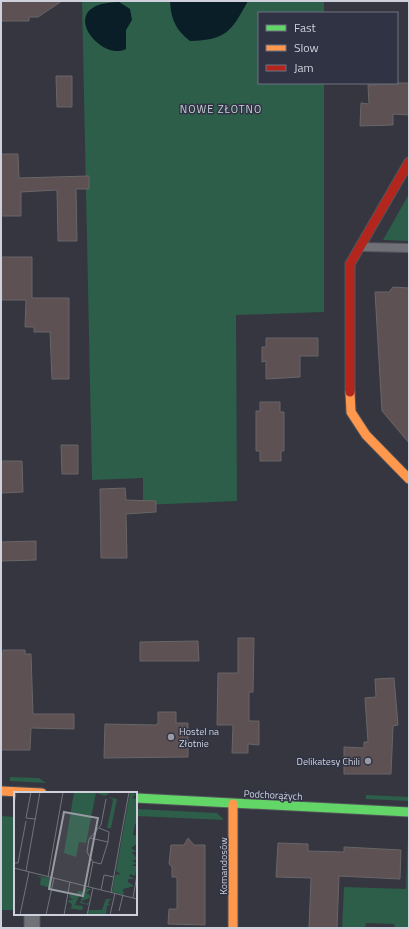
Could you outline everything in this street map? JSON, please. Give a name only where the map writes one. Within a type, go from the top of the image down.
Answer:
[{"type":"street","points":[[409,162],[350,264],[351,412],[366,435],[409,479]]},
{"type":"street","points":[[1,791],[17,792]]},
{"type":"street","name":"Podchorążych","points":[[137,798],[409,812]]},
{"type":"street","name":"Komandosów","points":[[233,804],[233,928]]},
{"type":"street","points":[[32,915],[32,928]]},
{"type":"lane","points":[[358,248],[409,248]]},
{"type":"green space","points":[[82,1],[324,1],[324,12],[258,12],[258,84],[324,84],[324,312],[236,315],[237,501],[143,505],[143,478],[92,480]]},
{"type":"green space","points":[[409,194],[409,241],[383,240]]},
{"type":"green space","points":[[10,777],[39,778],[46,783],[10,781]]},
{"type":"green space","points":[[366,795],[409,797],[409,801],[366,799]]},
{"type":"green space","points":[[137,809],[217,813],[224,820],[137,816]]},
{"type":"green space","points":[[1,816],[14,817],[14,910],[1,910]]},
{"type":"green space","points":[[408,834],[409,928],[395,928],[394,924],[366,923],[365,928],[342,928],[344,887],[406,889]]},
{"type":"water","points":[[170,1],[248,1],[237,20],[226,32],[212,39],[190,41],[181,33],[175,24]]},
{"type":"water","points":[[119,2],[130,9],[132,20],[126,30],[126,49],[116,51],[105,48],[95,41],[88,31],[85,21],[88,12],[99,5]]},
{"type":"building","points":[[1,1],[62,1],[38,17],[29,17],[29,21],[1,21]]},
{"type":"building","points":[[56,76],[72,76],[72,107],[57,107]]},
{"type":"building","points":[[409,83],[409,115],[393,114],[393,125],[360,126],[361,103],[369,104],[368,85]]},
{"type":"building","points":[[1,154],[18,154],[19,178],[89,176],[89,189],[76,189],[77,241],[58,241],[57,190],[21,192],[21,216],[1,216]]},
{"type":"building","points":[[1,257],[32,257],[32,298],[69,298],[69,379],[52,379],[50,332],[34,332],[34,327],[25,327],[26,300],[2,300]]},
{"type":"building","points":[[393,287],[409,288],[409,443],[382,411],[375,292],[389,292]]},
{"type":"building","points":[[266,338],[318,338],[318,356],[300,356],[300,377],[266,379],[266,361],[262,362],[262,347],[266,347]]},
{"type":"building","points":[[260,402],[280,402],[280,412],[284,412],[284,451],[281,451],[281,461],[260,461],[260,451],[256,451],[256,411],[260,411]]},
{"type":"building","points":[[61,445],[78,445],[78,474],[62,474]]},
{"type":"building","points":[[1,461],[22,461],[23,492],[1,493]]},
{"type":"building","points":[[125,488],[126,500],[156,501],[156,512],[126,514],[127,558],[101,558],[100,489]]},
{"type":"building","points":[[36,541],[36,560],[1,561],[1,542]]},
{"type":"building","points":[[238,638],[254,638],[253,692],[249,692],[249,721],[259,721],[259,745],[248,744],[248,753],[232,753],[233,725],[217,725],[218,673],[238,673]]},
{"type":"building","points":[[198,641],[199,661],[140,661],[140,642]]},
{"type":"building","points":[[3,650],[25,650],[25,654],[31,654],[33,714],[74,714],[74,729],[31,728],[30,750],[1,750],[1,654],[3,654]]},
{"type":"building","points":[[394,678],[398,725],[393,726],[391,774],[344,774],[344,747],[364,748],[364,742],[368,742],[365,698],[376,697],[375,679]]},
{"type":"building","points":[[158,712],[176,712],[176,723],[188,723],[188,757],[104,758],[105,724],[156,725],[158,723]]},
{"type":"building","points":[[188,838],[194,845],[205,845],[205,925],[168,924],[169,909],[177,909],[177,877],[172,877],[172,867],[169,864],[171,845],[184,845]]},
{"type":"building","points":[[278,843],[308,844],[308,851],[344,852],[344,847],[401,850],[400,879],[339,876],[337,928],[309,928],[311,878],[276,877]]},
{"type":"traffic: fast","points":[[137,798],[409,812]]},
{"type":"traffic: slow","points":[[350,392],[351,412],[366,435],[409,479]]},
{"type":"traffic: slow","points":[[1,791],[22,792]]},
{"type":"traffic: slow","points":[[233,804],[233,928]]},
{"type":"traffic: jam","points":[[350,392],[350,264],[409,162]]},
{"type":"place","name":"Hostel na Złotnie","points":[[171,737]]},
{"type":"place","name":"Delikatesy Chili","points":[[368,761]]},
{"type":"district","name":"NOWE ZŁOTNO","points":[[221,109]]}]
